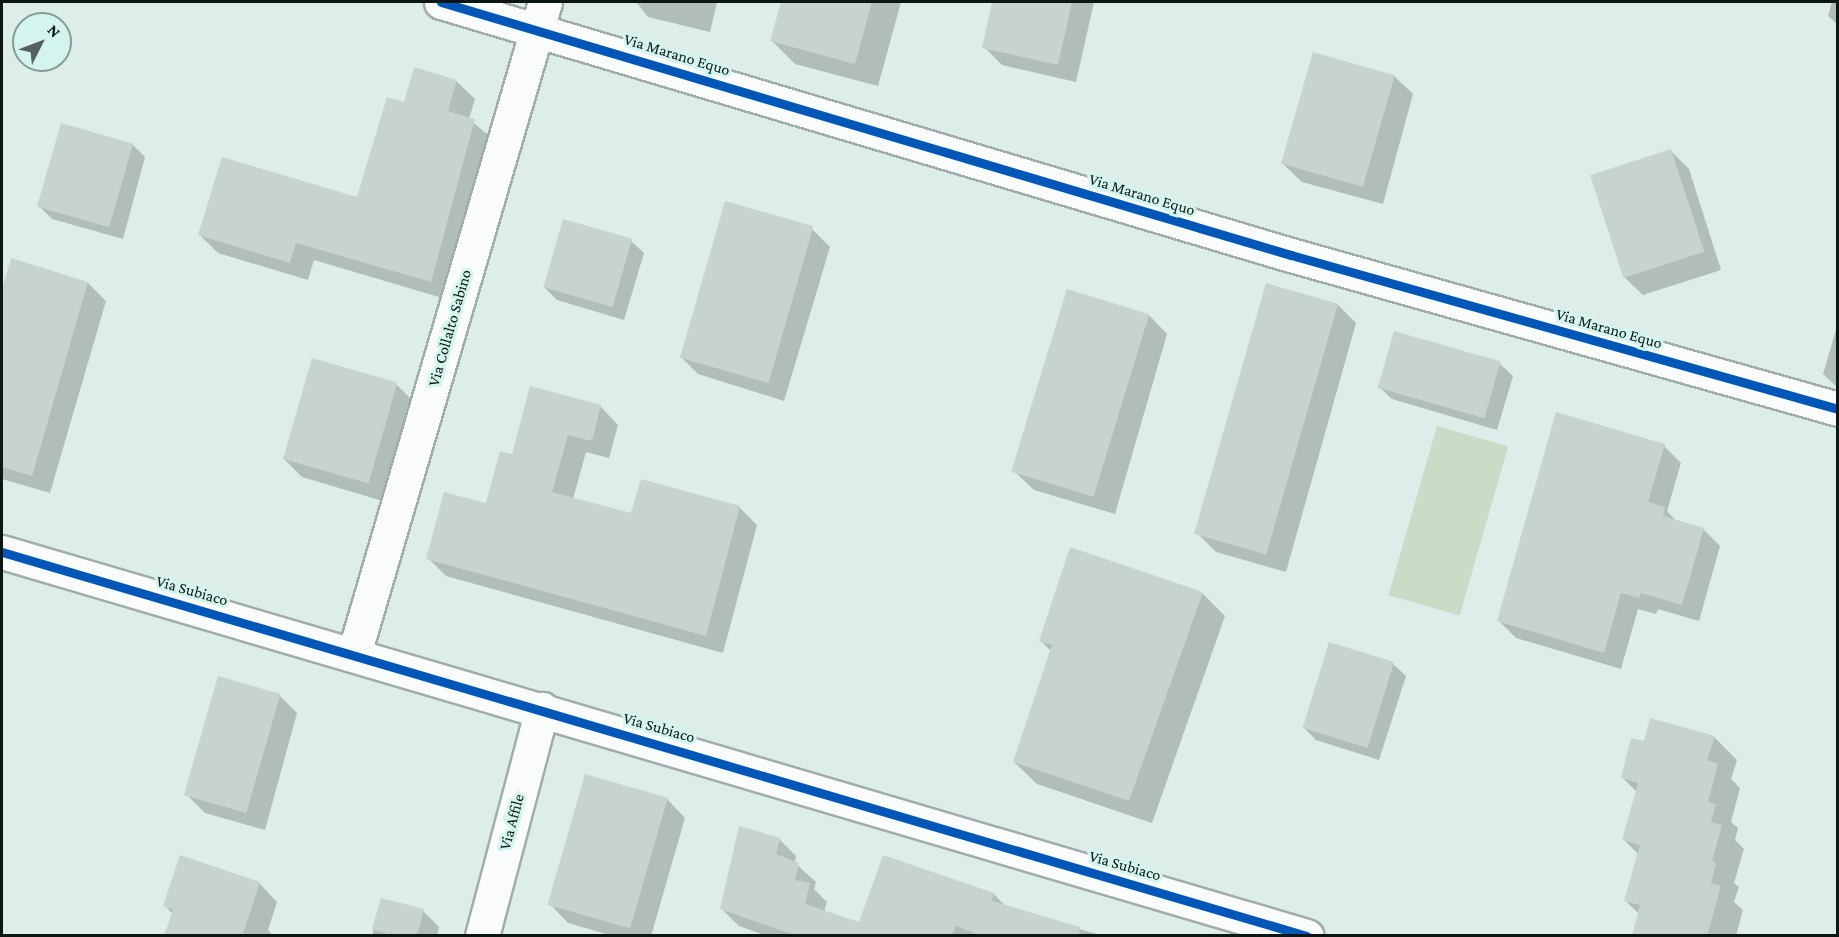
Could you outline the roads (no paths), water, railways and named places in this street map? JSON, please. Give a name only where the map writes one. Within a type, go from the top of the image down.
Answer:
[{"type":"street","name":"Via Marano Equo","points":[[441,2],[541,15],[1291,255],[1838,409]]},
{"type":"street","name":"Via Collalto Sabino","points":[[354,654],[541,15]]},
{"type":"street","name":"Via Subiaco","points":[[2,552],[542,709],[1306,936]]},
{"type":"street","name":"Via Affile","points":[[482,936],[542,709]]}]
